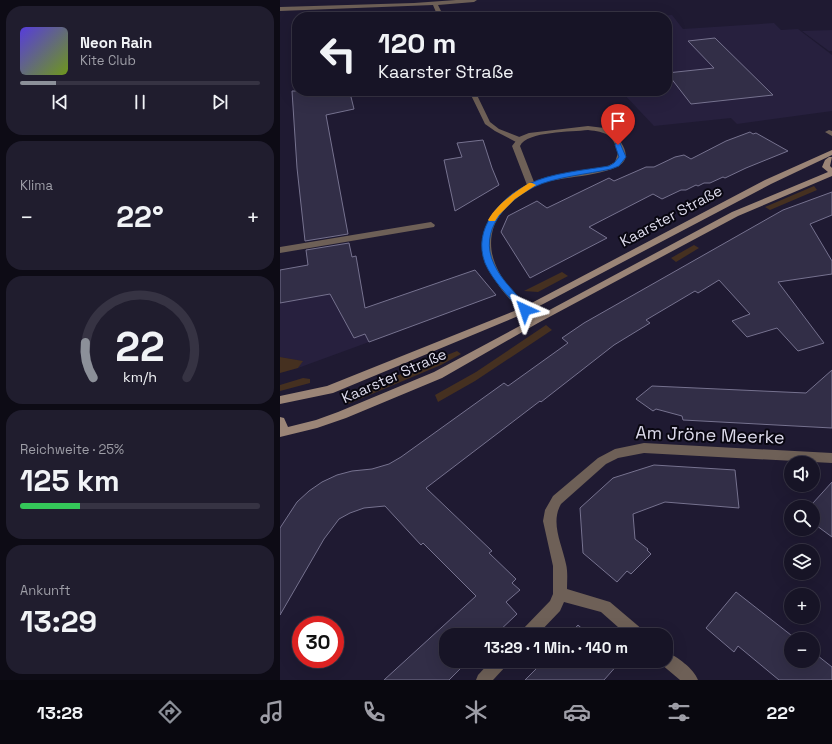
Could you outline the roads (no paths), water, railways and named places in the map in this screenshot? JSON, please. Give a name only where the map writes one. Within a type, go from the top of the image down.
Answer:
[{"type":"main road","name":"Kaarster Straße","points":[[280,400],[329,390],[525,310],[768,182],[832,152]]},
{"type":"main road","points":[[832,159],[828,162],[826,167],[832,173]]},
{"type":"main road","name":"Kaarster Straße","points":[[282,435],[342,415],[438,376],[535,321],[735,214],[776,195],[832,173]]},
{"type":"main road","points":[[280,421],[282,435]]},
{"type":"street","points":[[280,9],[414,5],[474,0]]},
{"type":"street","points":[[435,3],[439,12]]},
{"type":"street","points":[[474,96],[487,123],[497,130],[519,140]]},
{"type":"street","points":[[532,185],[516,146],[519,140],[531,134],[595,128],[611,133],[621,151],[621,161],[611,167],[571,174],[532,185],[512,198],[496,213],[487,229],[485,244],[490,263],[495,273],[509,293],[535,321]]},
{"type":"street","points":[[280,250],[431,225]]},
{"type":"street","name":"Am Jröne Meerke","points":[[560,594],[560,566],[549,521],[551,510],[557,500],[602,461],[615,454],[644,448],[832,458]]},
{"type":"street","points":[[534,628],[555,606],[560,594],[606,608],[630,628]]},
{"type":"street","points":[[673,665],[691,680]]},
{"type":"street","points":[[483,680],[494,668]]}]
